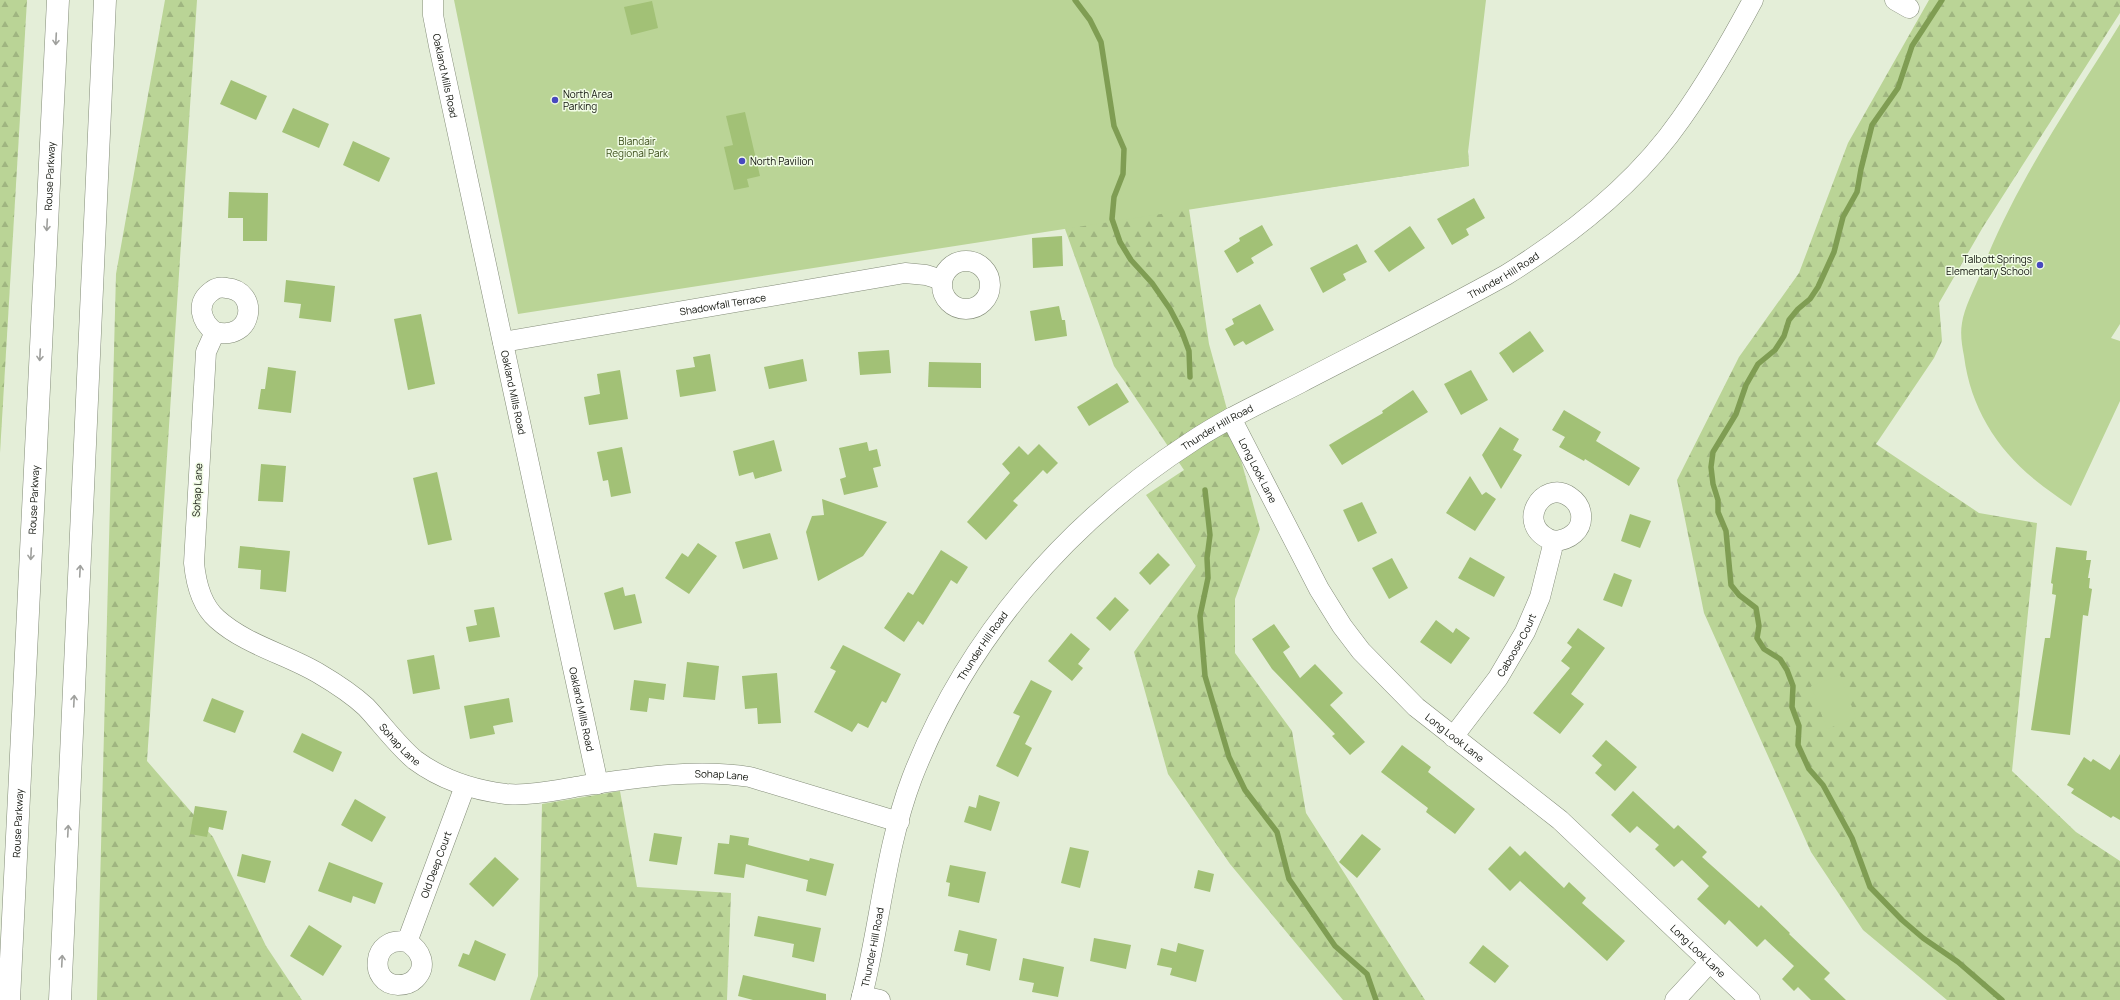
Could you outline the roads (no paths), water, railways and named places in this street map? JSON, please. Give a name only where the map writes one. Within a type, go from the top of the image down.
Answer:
[{"type":"main road","name":"Rouse Parkway","points":[[9,1000],[58,0]]},
{"type":"main road","points":[[60,1000],[105,0]]},
{"type":"street","name":"Oakland Mills Road","points":[[433,0],[433,15],[439,46],[598,784]]},
{"type":"street","name":"Thunder Hill Road","points":[[868,999],[899,822],[912,780],[946,705],[993,628],[1020,592],[1048,559],[1117,494],[1193,440],[1231,418],[1506,275],[1554,246],[1587,219],[1623,186],[1669,136],[1719,63],[1753,0]]},
{"type":"street","name":"Shadowfall Terrace","points":[[503,342],[905,274],[926,275],[942,280]]},
{"type":"street","name":"Sohap Lane","points":[[215,332],[206,352],[204,370],[194,563],[196,585],[205,602],[216,618],[232,630],[317,672],[353,696],[415,759],[447,779],[465,786],[508,794],[533,793],[698,773],[727,773],[750,777],[899,822]]},
{"type":"street","name":"Long Look Lane","points":[[1231,418],[1319,589],[1342,626],[1361,651],[1416,707],[1560,820],[1750,1000]]},
{"type":"street","name":"Caboose Court","points":[[1453,737],[1498,678],[1525,632],[1540,597],[1554,541]]},
{"type":"street","name":"Old Deep Court","points":[[407,942],[465,786]]},
{"type":"street","points":[[1675,1000],[1710,962]]},
{"type":"waterway","points":[[1075,0],[1090,20],[1101,42],[1114,126],[1124,149],[1123,174],[1114,197],[1112,219],[1120,242],[1131,260],[1152,283],[1170,309],[1182,332],[1189,351],[1190,377]]},
{"type":"waterway","points":[[1942,0],[1912,46],[1898,88],[1872,125],[1857,192],[1843,217],[1834,252],[1818,287],[1810,299],[1798,309],[1789,320],[1784,336],[1775,350],[1758,364],[1746,385],[1736,414],[1713,452],[1711,467],[1713,484],[1718,500],[1718,512],[1726,531],[1731,585],[1739,595],[1756,608],[1759,626],[1757,638],[1764,649],[1780,659],[1787,670],[1793,686],[1792,707],[1799,726],[1798,745],[1809,769],[1823,785],[1852,838],[1870,887],[1902,920],[1923,938],[1958,962],[2002,1000]]},
{"type":"waterway","points":[[1205,490],[1210,535],[1207,558],[1208,578],[1200,616],[1205,676],[1229,757],[1245,790],[1277,832],[1289,879],[1335,946],[1367,974],[1376,1000]]},
{"type":"place","name":"North Area Parking","points":[[555,100]]},
{"type":"place","name":"North Pavilion","points":[[742,161]]},
{"type":"place","name":"Talbott Springs Elementary School","points":[[2040,265]]},
{"type":"park label","name":"Blandair Regional Park","points":[[637,146]]}]
